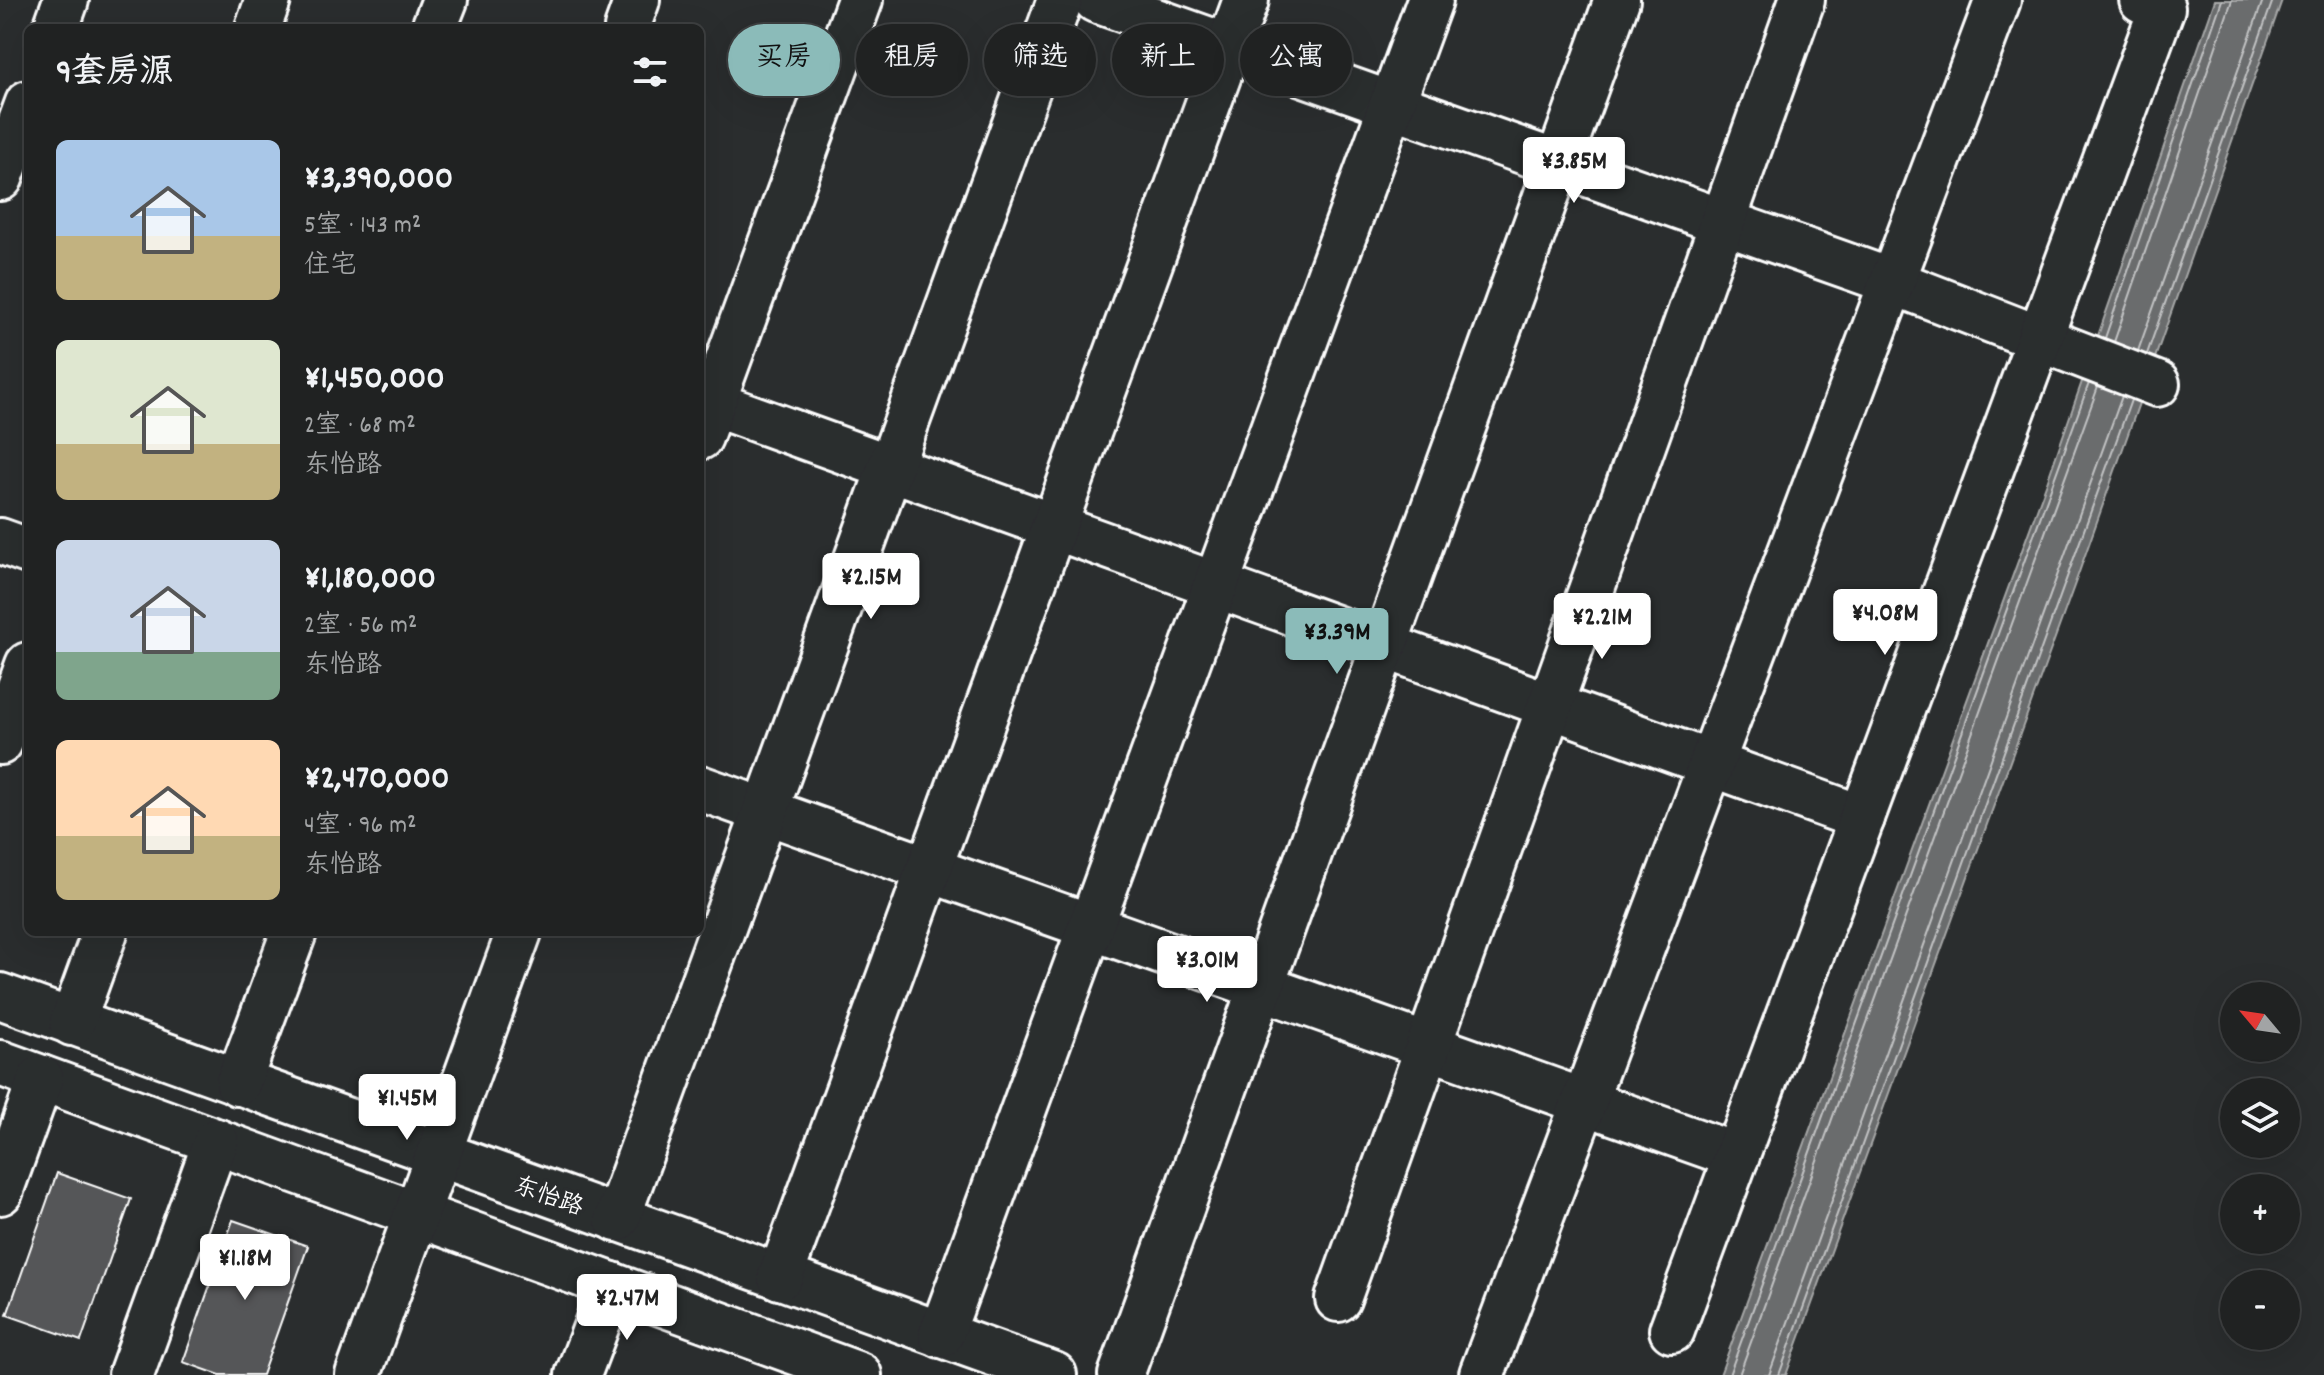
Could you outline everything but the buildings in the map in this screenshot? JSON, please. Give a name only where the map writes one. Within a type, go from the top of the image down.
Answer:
[{"type":"street","points":[[57,24],[66,0]]},
{"type":"street","points":[[259,24],[268,0]]},
{"type":"street","points":[[436,24],[445,0]]},
{"type":"street","points":[[628,24],[637,0]]},
{"type":"street","points":[[860,0],[704,413],[890,468],[1862,818]]},
{"type":"street","points":[[617,1219],[1060,0]]},
{"type":"street","points":[[1096,0],[1893,282],[2157,384]]},
{"type":"street","points":[[780,1277],[1246,0]]},
{"type":"street","points":[[941,1335],[1430,0]]},
{"type":"street","points":[[1121,1375],[1617,0]]},
{"type":"street","points":[[1338,1299],[1802,0]]},
{"type":"street","points":[[1482,1374],[1998,0]]},
{"type":"street","points":[[1672,1330],[1862,818],[2057,344],[2162,8],[2142,0]]},
{"type":"street","points":[[10,159],[24,115]]},
{"type":"street","points":[[0,541],[24,550]]},
{"type":"street","points":[[0,742],[24,676]]},
{"type":"street","points":[[704,789],[1737,1156]]},
{"type":"street","points":[[72,1023],[104,936]]},
{"type":"street","points":[[238,1083],[293,936]]},
{"type":"street","points":[[358,1375],[518,936]]},
{"type":"street","name":"东怡路","points":[[0,996],[1054,1375]]},
{"type":"street","points":[[0,1063],[612,1285],[766,1359],[859,1375]]},
{"type":"street","points":[[0,1192],[41,1078]]},
{"type":"street","points":[[131,1375],[216,1141]]},
{"type":"street","points":[[578,1375],[612,1285]]},
{"type":"water","points":[[2215,0],[2282,0],[2078,575],[1786,1375],[1720,1375],[2047,482]]}]
